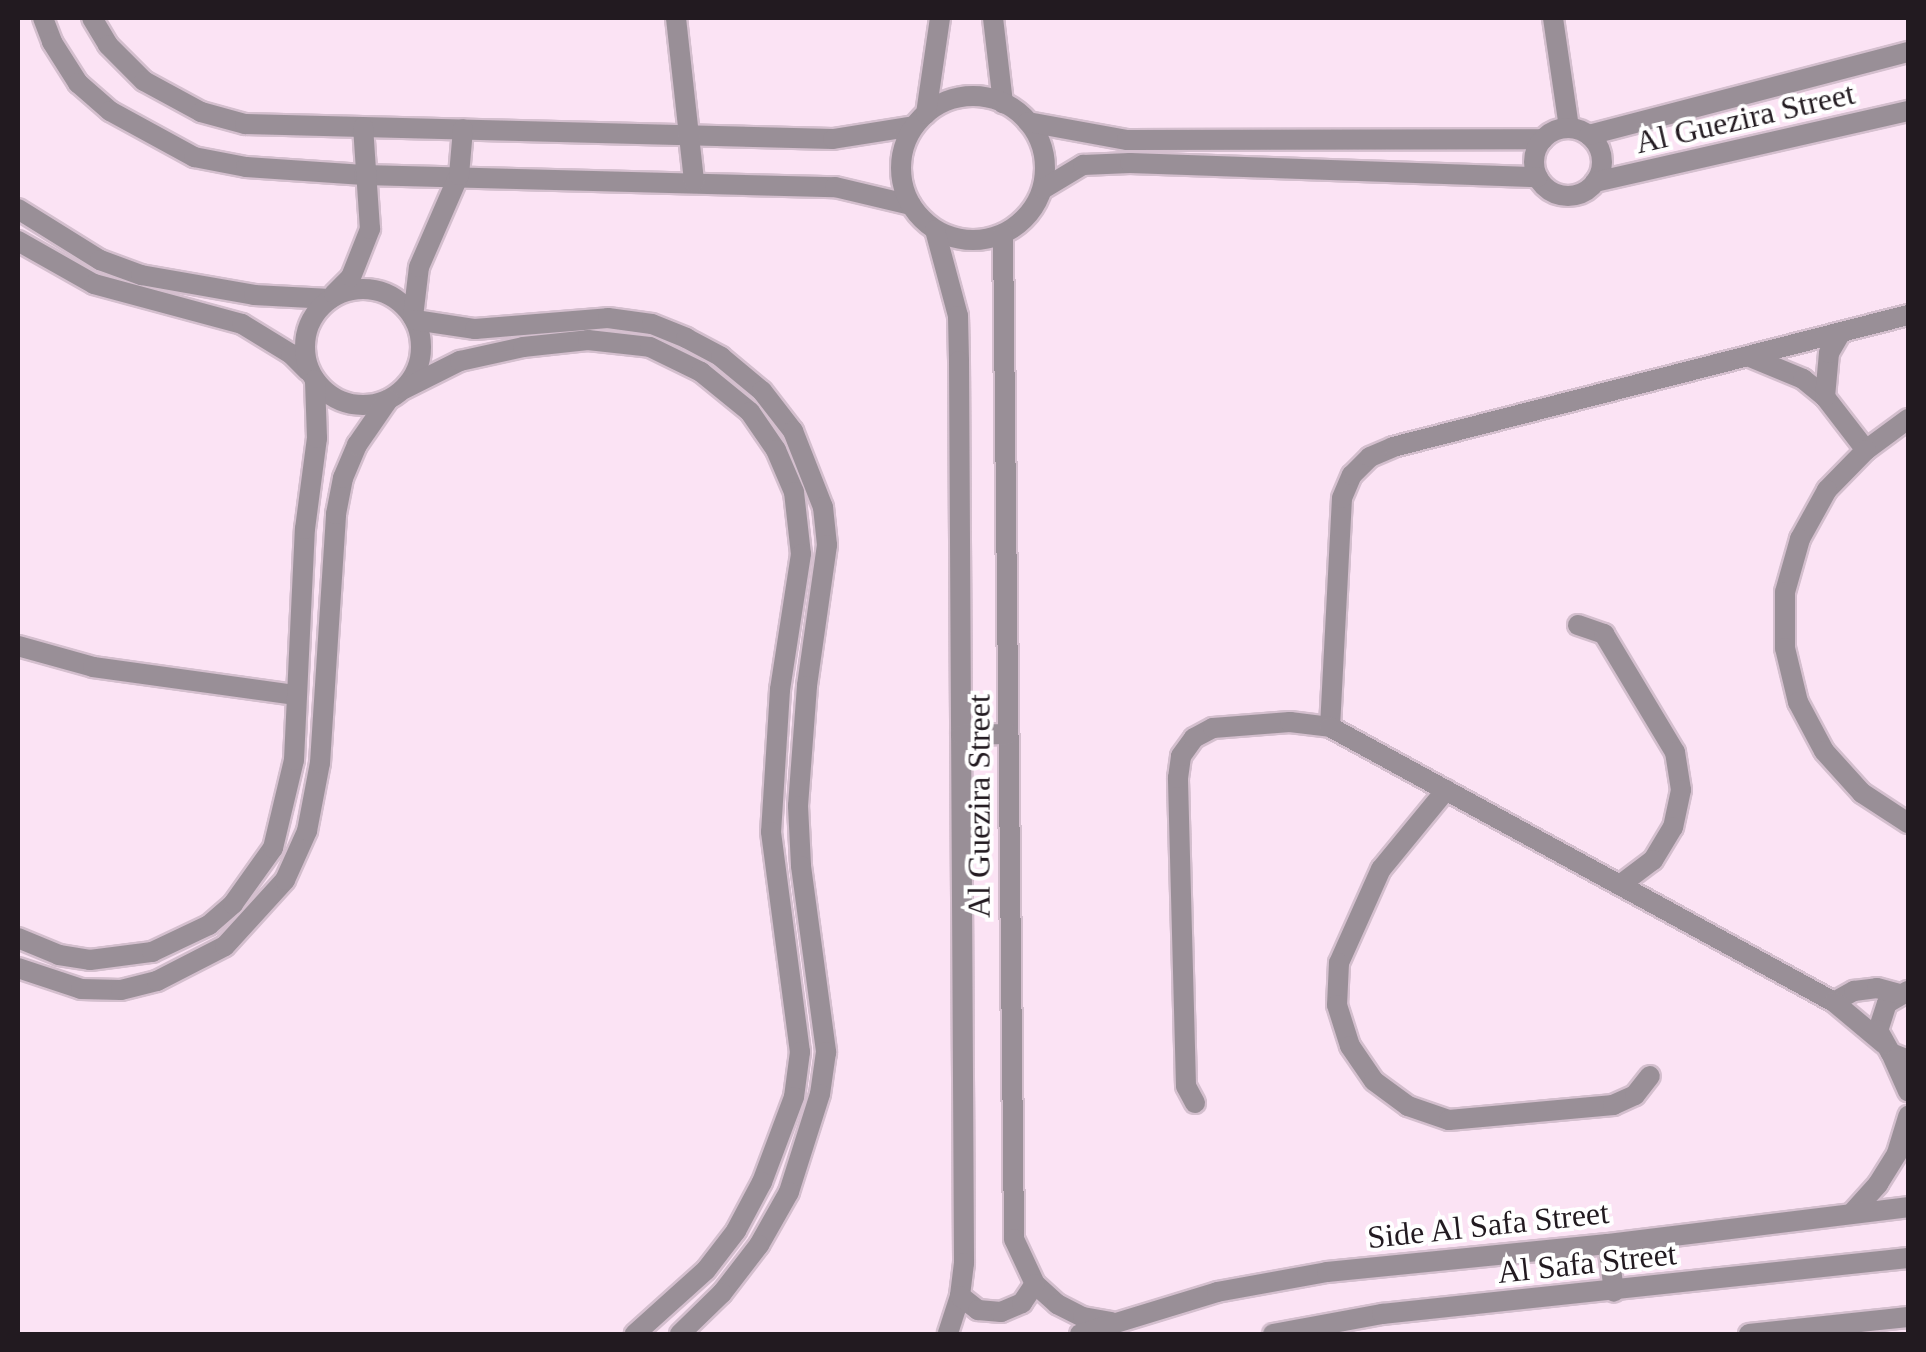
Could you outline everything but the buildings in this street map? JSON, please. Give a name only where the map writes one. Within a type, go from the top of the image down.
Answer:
[{"type":"street","points":[[43,18],[52,42],[78,83],[110,111],[151,137],[194,157],[246,167],[364,174],[835,186],[911,205]]},
{"type":"street","points":[[92,18],[108,45],[144,81],[200,112],[245,124],[833,140],[920,120],[962,97],[1003,102],[1028,122],[1040,142],[1046,166],[1042,189],[1021,223],[980,241],[957,239],[935,230],[911,205],[901,165],[920,120],[940,18]]},
{"type":"street","points":[[676,18],[694,182]]},
{"type":"street","points":[[993,18],[1003,102]]},
{"type":"street","points":[[1042,189],[1082,165],[1130,162],[1538,177],[1562,195],[1580,193],[1595,182],[1601,152],[1579,132],[1552,18]]},
{"type":"street","name":"Al Guezira Street","points":[[1579,132],[1908,52]]},
{"type":"street","name":"Al Guezira Street","points":[[1595,182],[1908,111]]},
{"type":"street","points":[[1028,122],[1128,140],[1543,139],[1579,132]]},
{"type":"street","points":[[18,938],[59,955],[121,959],[177,943],[233,904],[262,868],[282,824],[294,760],[306,529],[317,438],[314,377],[306,354],[306,333],[316,314],[351,278],[367,242],[369,203],[363,126]]},
{"type":"street","points":[[18,968],[81,989],[121,990],[190,967],[224,946],[251,921],[284,880],[307,831],[320,764],[336,514],[343,478],[357,445],[421,356],[414,319],[419,267],[459,175],[462,128]]},
{"type":"street","points":[[1538,177],[1535,157],[1543,139]]},
{"type":"street","points":[[18,209],[100,260],[141,275],[254,295],[332,297],[363,289],[379,291],[393,297],[414,319],[460,329],[608,318],[652,324],[721,357],[762,391],[792,430],[822,507],[828,545],[804,716],[798,806],[800,866],[820,985],[826,1052],[810,1135],[789,1192],[759,1245],[722,1293],[680,1334]]},
{"type":"street","name":"Al Guezira Street","points":[[935,230],[958,316],[964,1263],[960,1296],[948,1334]]},
{"type":"street","name":"Al Guezira Street","points":[[1003,234],[1014,1239],[1035,1284],[1057,1304],[1083,1318],[1112,1322]]},
{"type":"street","points":[[18,241],[94,284],[242,324],[291,354],[340,400],[356,404],[396,394],[440,368],[481,356],[588,340],[623,341],[674,357],[720,385],[750,412],[776,450],[794,492],[800,519],[801,554],[772,782],[771,832],[800,1052],[785,1128],[736,1231],[706,1270],[635,1334]]},
{"type":"street","points":[[1330,727],[1342,498],[1352,475],[1370,457],[1393,447],[1908,315]]},
{"type":"street","points":[[1825,397],[1829,353],[1840,334]]},
{"type":"street","points":[[1750,357],[1802,379],[1825,397],[1866,450]]},
{"type":"street","points":[[1908,418],[1866,450],[1827,490],[1800,539],[1785,592],[1784,648],[1798,702],[1824,751],[1862,792],[1908,823]]},
{"type":"street","points":[[1578,625],[1604,634],[1675,752],[1681,790],[1673,828],[1653,860],[1622,883]]},
{"type":"street","points":[[18,646],[92,667],[296,696]]},
{"type":"street","points":[[1195,1103],[1186,1086],[1181,756],[1194,738],[1213,728],[1290,722],[1330,727],[1622,883],[1834,1002],[1895,1052]]},
{"type":"street","points":[[962,736],[1008,734]]},
{"type":"street","points":[[1446,790],[1381,869],[1338,963],[1337,1005],[1350,1046],[1374,1081],[1408,1106],[1449,1120],[1613,1105],[1635,1095],[1650,1076]]},
{"type":"street","points":[[233,904],[251,921]]},
{"type":"street","points":[[793,989],[820,985]]},
{"type":"street","points":[[1834,1002],[1854,991],[1876,988],[1904,992]]},
{"type":"street","points":[[1904,992],[1880,1016],[1908,1091]]},
{"type":"street","points":[[1853,1212],[1888,1168],[1908,1116]]},
{"type":"street","points":[[785,1128],[810,1135]]},
{"type":"street","name":"Side Al Safa Street","points":[[1080,1334],[1217,1292],[1327,1272],[1608,1244],[1908,1206]]},
{"type":"street","points":[[1608,1244],[1614,1292]]},
{"type":"street","name":"Al Safa Street","points":[[1273,1334],[1382,1314],[1908,1258]]},
{"type":"street","points":[[960,1296],[978,1310],[1001,1312],[1022,1303],[1035,1284]]},
{"type":"street","points":[[1382,1314],[1394,1334]]},
{"type":"street","points":[[1749,1334],[1908,1318]]}]
